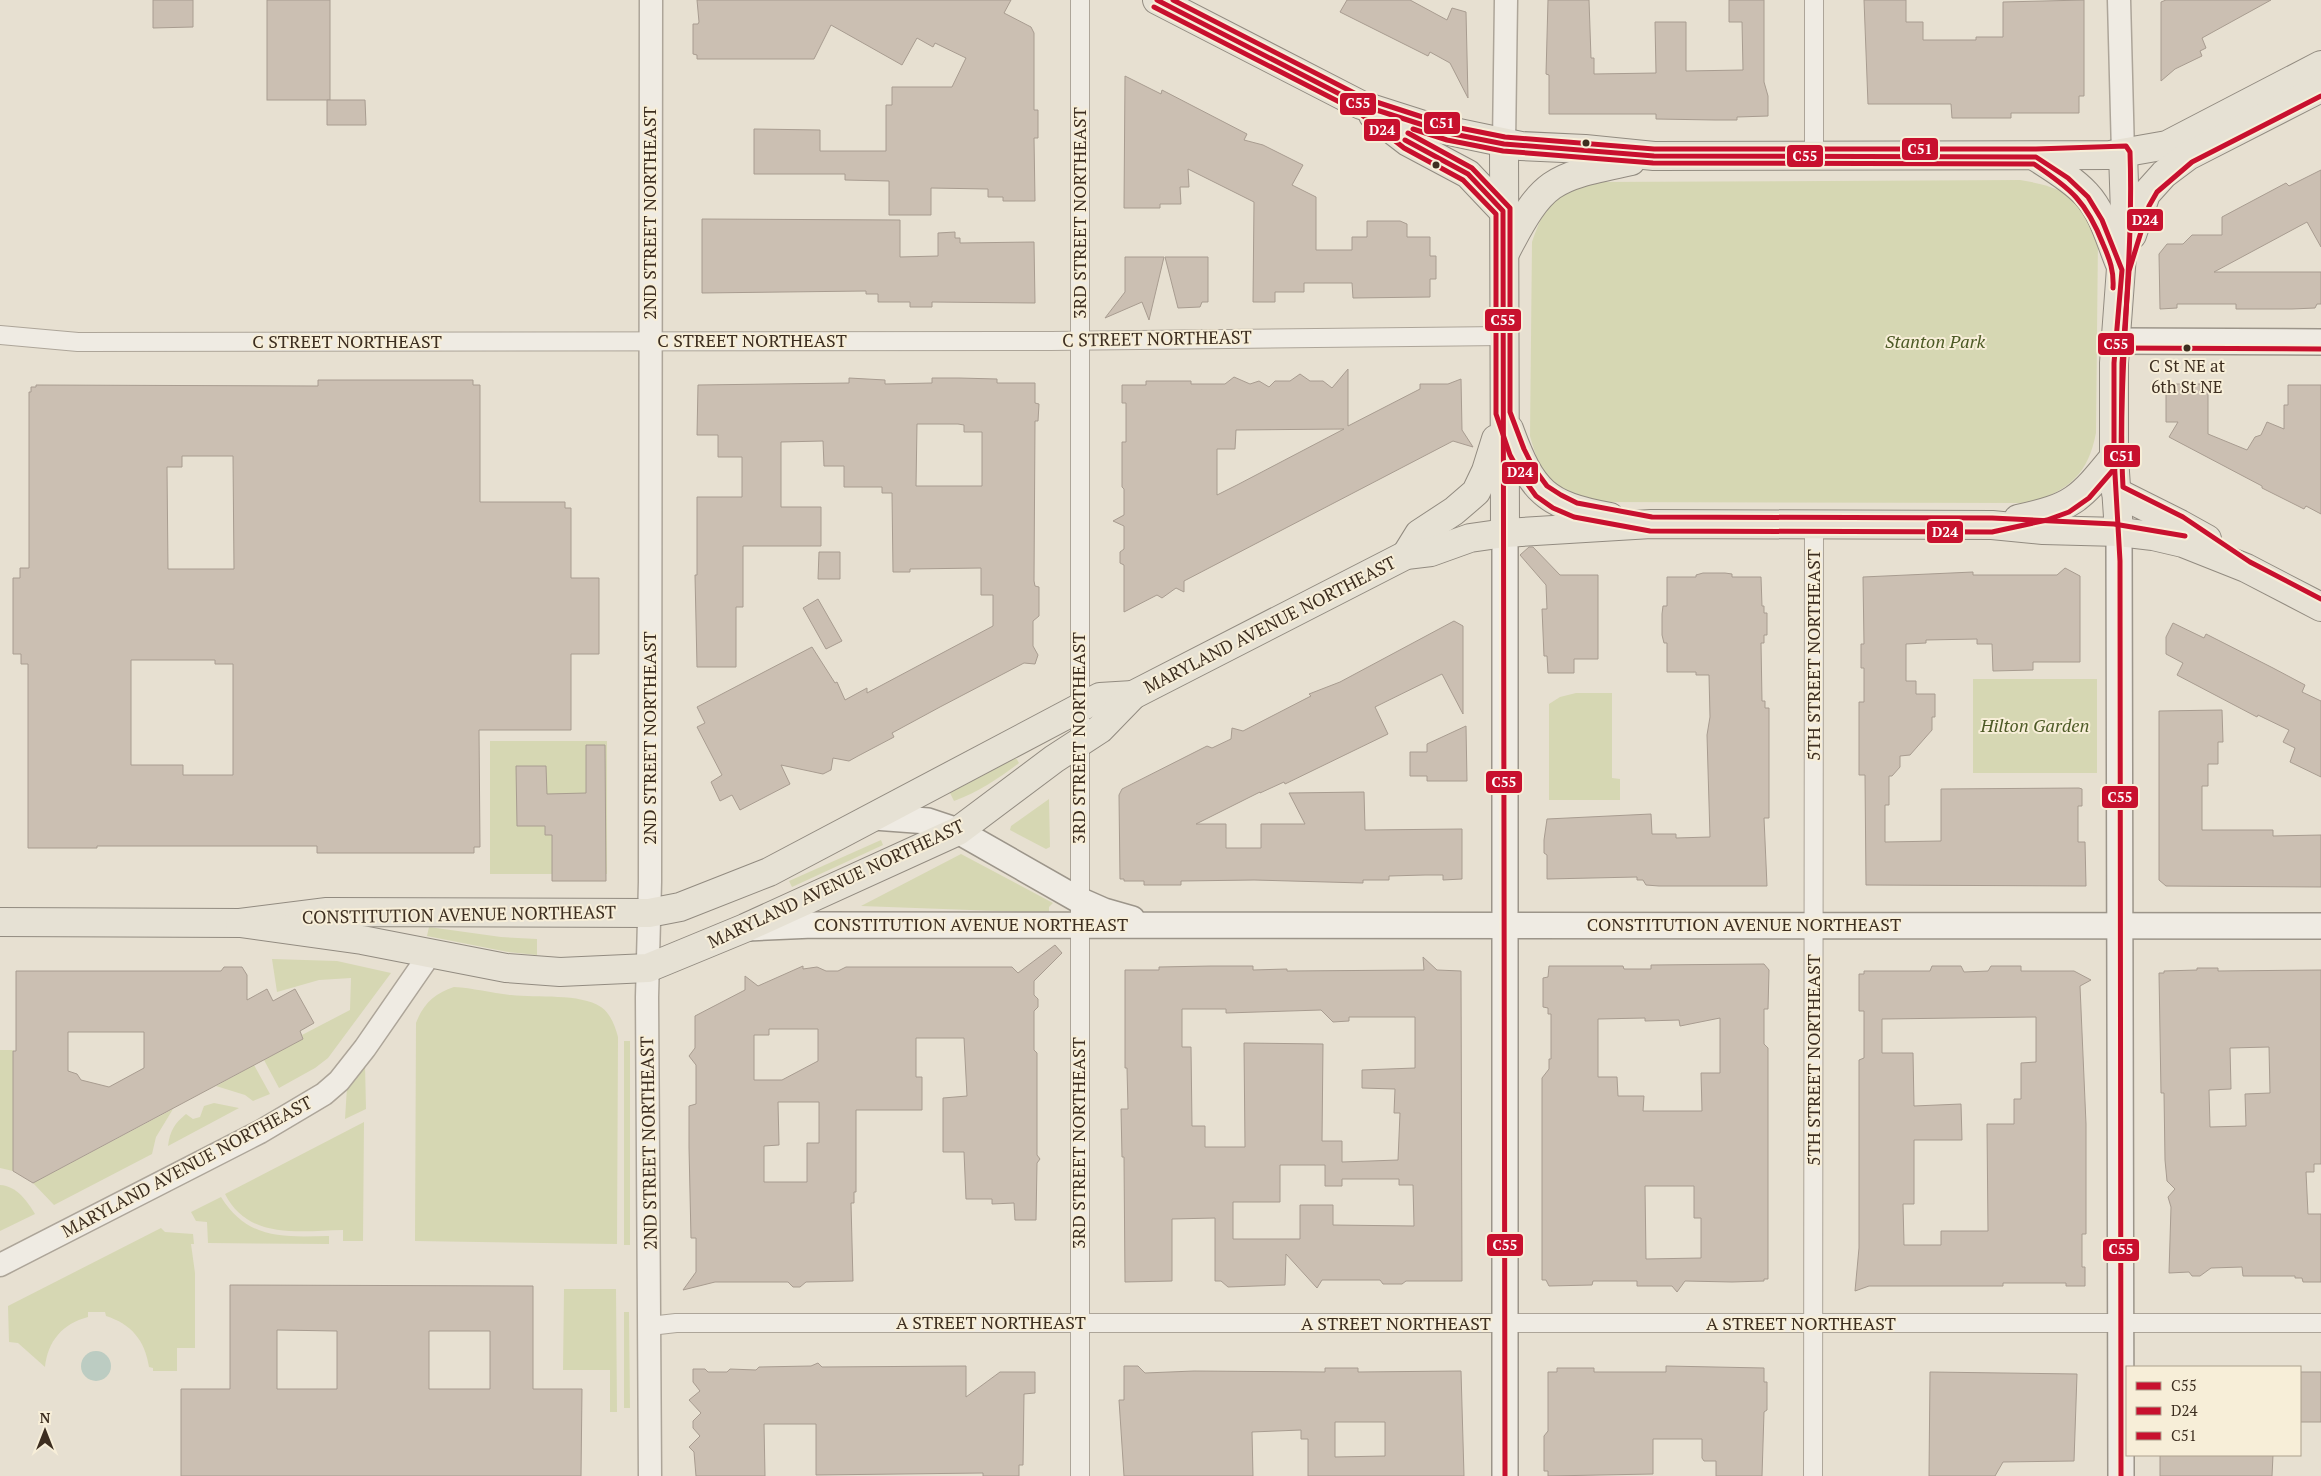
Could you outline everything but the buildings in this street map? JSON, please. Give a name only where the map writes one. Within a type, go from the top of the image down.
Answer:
[{"type":"main road","points":[[1157,0],[1361,105],[1448,133],[1504,144],[1654,156],[2036,157],[2098,156],[2123,153],[2167,144],[2179,139],[2321,65]]},
{"type":"main road","points":[[2122,270],[2142,203],[2151,187],[2164,174],[2188,156],[2321,88]]},
{"type":"main road","points":[[1361,105],[1408,142],[1468,174],[1504,211]]},
{"type":"main road","points":[[1504,144],[1505,1476]]},
{"type":"main road","points":[[2121,1476],[2119,532],[2114,457],[2116,341],[2125,214],[2123,153]]},
{"type":"main road","points":[[1504,254],[1528,210],[1551,184],[1574,174],[1654,156]]},
{"type":"main road","points":[[2036,157],[2068,178],[2088,197],[2102,220],[2122,270]]},
{"type":"main road","points":[[2116,341],[2321,342]]},
{"type":"main road","points":[[1503,414],[1517,452],[1527,471],[1549,497],[1575,510],[1651,524]]},
{"type":"main road","name":"MARYLAND AVENUE NORTHEAST","points":[[1406,555],[1420,534],[1465,503],[1476,492],[1486,471],[1503,414]]},
{"type":"main road","points":[[1992,525],[2045,513],[2066,505],[2084,493],[2114,457]]},
{"type":"main road","points":[[2116,492],[2180,524],[2246,568],[2321,607]]},
{"type":"main road","points":[[1505,533],[1651,524],[1992,525],[2043,530],[2119,532],[2168,539],[2246,568]]},
{"type":"main road","name":"MARYLAND AVENUE NORTHEAST","points":[[648,968],[745,928],[958,831],[1079,741],[1100,729],[1133,695],[1406,555],[1431,552],[1470,538],[1505,533]]},
{"type":"main road","name":"MARYLAND AVENUE NORTHEAST","points":[[649,913],[680,907],[770,872],[1100,697],[1133,695]]},
{"type":"main road","name":"CONSTITUTION AVENUE NORTHEAST","points":[[874,817],[928,821],[958,831],[1079,900],[1123,917],[1166,924]]},
{"type":"main road","name":"CONSTITUTION AVENUE NORTHEAST","points":[[0,922],[240,923],[327,912],[649,913]]},
{"type":"main road","name":"CONSTITUTION AVENUE NORTHEAST","points":[[240,923],[362,940],[479,964],[535,971],[648,968]]},
{"type":"main road","name":"CONSTITUTION AVENUE NORTHEAST","points":[[745,928],[813,925],[1079,926],[1166,924],[2321,926]]},
{"type":"street","name":"2ND STREET NORTHEAST","points":[[650,1476],[648,968],[651,0]]},
{"type":"street","name":"3RD STREET NORTHEAST","points":[[1080,0],[1080,1476]]},
{"type":"street","points":[[1504,144],[1506,0]]},
{"type":"street","points":[[1814,0],[1814,157]]},
{"type":"street","points":[[2119,0],[2123,153]]},
{"type":"street","name":"C STREET NORTHEAST","points":[[0,335],[78,342],[591,340],[650,342],[1504,336]]},
{"type":"street","name":"5TH STREET NORTHEAST","points":[[1813,1476],[1814,524]]},
{"type":"street","name":"MARYLAND AVENUE NORTHEAST","points":[[0,1265],[260,1132],[324,1094],[339,1081],[366,1048],[430,954]]},
{"type":"street","name":"A STREET NORTHEAST","points":[[650,1326],[676,1323],[2321,1323]]},
{"type":"green space","name":"Stanton Park","points":[[2020,180],[2049,187],[2068,196],[2083,212],[2098,238],[2096,433],[2088,459],[2067,486],[2031,503],[1599,502],[1570,494],[1560,489],[1545,474],[1539,464],[1530,436],[1532,242],[1541,219],[1553,202],[1561,195],[1571,189],[1595,182]]},
{"type":"green space","name":"Hilton Garden","points":[[1973,679],[2097,679],[2097,773],[1973,773]]},
{"type":"green space","points":[[1576,693],[1612,693],[1612,778],[1620,779],[1620,800],[1549,800],[1549,704],[1560,697]]},
{"type":"green space","points":[[490,741],[607,741],[607,874],[490,874]]},
{"type":"green space","points":[[1016,758],[1019,763],[980,789],[954,801],[950,793]]},
{"type":"green space","points":[[1049,799],[1050,847],[1046,849],[1010,830],[1011,826]]},
{"type":"green space","points":[[881,840],[883,845],[792,887],[789,881]]},
{"type":"green space","points":[[961,854],[1053,903],[1049,907],[1049,913],[861,906]]},
{"type":"green space","points":[[429,927],[501,937],[537,939],[537,955],[508,952],[427,936]]},
{"type":"green space","points":[[272,959],[337,961],[391,973],[328,1058],[315,1068],[279,1088],[264,1060],[303,1039],[302,1035],[350,1010],[351,978],[319,980],[277,992]]},
{"type":"green space","points":[[454,987],[511,995],[582,1000],[601,1007],[610,1017],[618,1037],[617,1244],[415,1241],[416,1023],[422,1010],[430,1000],[441,992]]},
{"type":"green space","points":[[624,1041],[630,1041],[630,1245],[624,1245]]},
{"type":"green space","points":[[0,1050],[13,1050],[13,1171],[0,1168]]},
{"type":"green space","points":[[365,1064],[366,1109],[345,1119],[347,1087]]},
{"type":"green space","points":[[254,1065],[270,1094],[253,1101],[245,1095],[216,1086]]},
{"type":"green space","points":[[214,1103],[239,1108],[168,1146],[173,1128],[186,1114],[193,1119],[200,1117],[204,1106]]},
{"type":"green space","points":[[173,1109],[156,1137],[152,1154],[54,1205],[33,1183]]},
{"type":"green space","points":[[364,1122],[363,1241],[343,1241],[343,1230],[293,1231],[276,1230],[261,1226],[247,1219],[235,1209],[225,1194]]},
{"type":"green space","points":[[0,1185],[16,1191],[25,1199],[35,1214],[0,1231]]},
{"type":"green space","points":[[221,1197],[232,1211],[243,1221],[255,1228],[268,1233],[282,1235],[329,1236],[329,1244],[208,1243],[207,1222],[196,1221],[191,1212]]},
{"type":"green space","points":[[161,1228],[165,1232],[193,1234],[194,1244],[191,1244],[195,1273],[195,1348],[177,1348],[177,1371],[153,1371],[153,1368],[149,1367],[144,1349],[135,1334],[115,1319],[106,1316],[105,1312],[88,1312],[88,1317],[64,1329],[49,1349],[45,1367],[18,1343],[9,1342],[8,1306]]},
{"type":"green space","points":[[564,1289],[616,1289],[617,1412],[610,1412],[610,1370],[563,1370]]},
{"type":"green space","points":[[624,1312],[629,1312],[630,1408],[624,1408]]},
{"type":"shaded area","points":[[96,1351],[106,1356],[111,1366],[106,1376],[96,1381],[86,1376],[81,1366],[86,1356]]},
{"type":"transit line","name":"C55","points":[[1157,0],[1361,105],[1448,133],[1504,144],[1654,156],[2036,157],[2068,178],[2088,197],[2102,220],[2122,270],[2114,363],[2114,457],[2120,561],[2121,1476]]},
{"type":"transit line","name":"C51","points":[[1173,0],[1364,98],[1450,126],[1505,137],[1654,149],[2036,149],[2126,146],[2130,152],[2131,194],[2122,403],[2123,487],[2183,517],[2250,562],[2321,599]]},
{"type":"transit line","name":"D24","points":[[1154,7],[1357,111],[1404,148],[1463,180],[1496,214],[1496,414],[1510,455],[1536,496],[1553,508],[1574,517],[1650,531],[1992,532],[2047,520],[2069,512],[2089,498],[2121,461],[2122,363],[2129,271],[2149,206],[2157,192],[2192,162],[2321,96]]},
{"type":"transit line","name":"D24","points":[[1413,129],[1447,140],[1503,151],[1653,163],[2034,164],[2068,189],[2083,206],[2097,229],[2110,260],[2113,288]]},
{"type":"transit line","name":"C51","points":[[1408,133],[1472,168],[1510,208],[1510,412],[1533,467],[1547,486],[1561,495],[1577,503],[1652,517],[1992,518],[2114,524],[2185,536]]},
{"type":"transit line","name":"C55","points":[[1405,140],[1468,174],[1503,211],[1505,1476]]},
{"type":"transit line","name":"D24","points":[[2116,348],[2321,349]]},
{"type":"place","name":"C St NE at 6th St NE","points":[[2187,348]]}]
